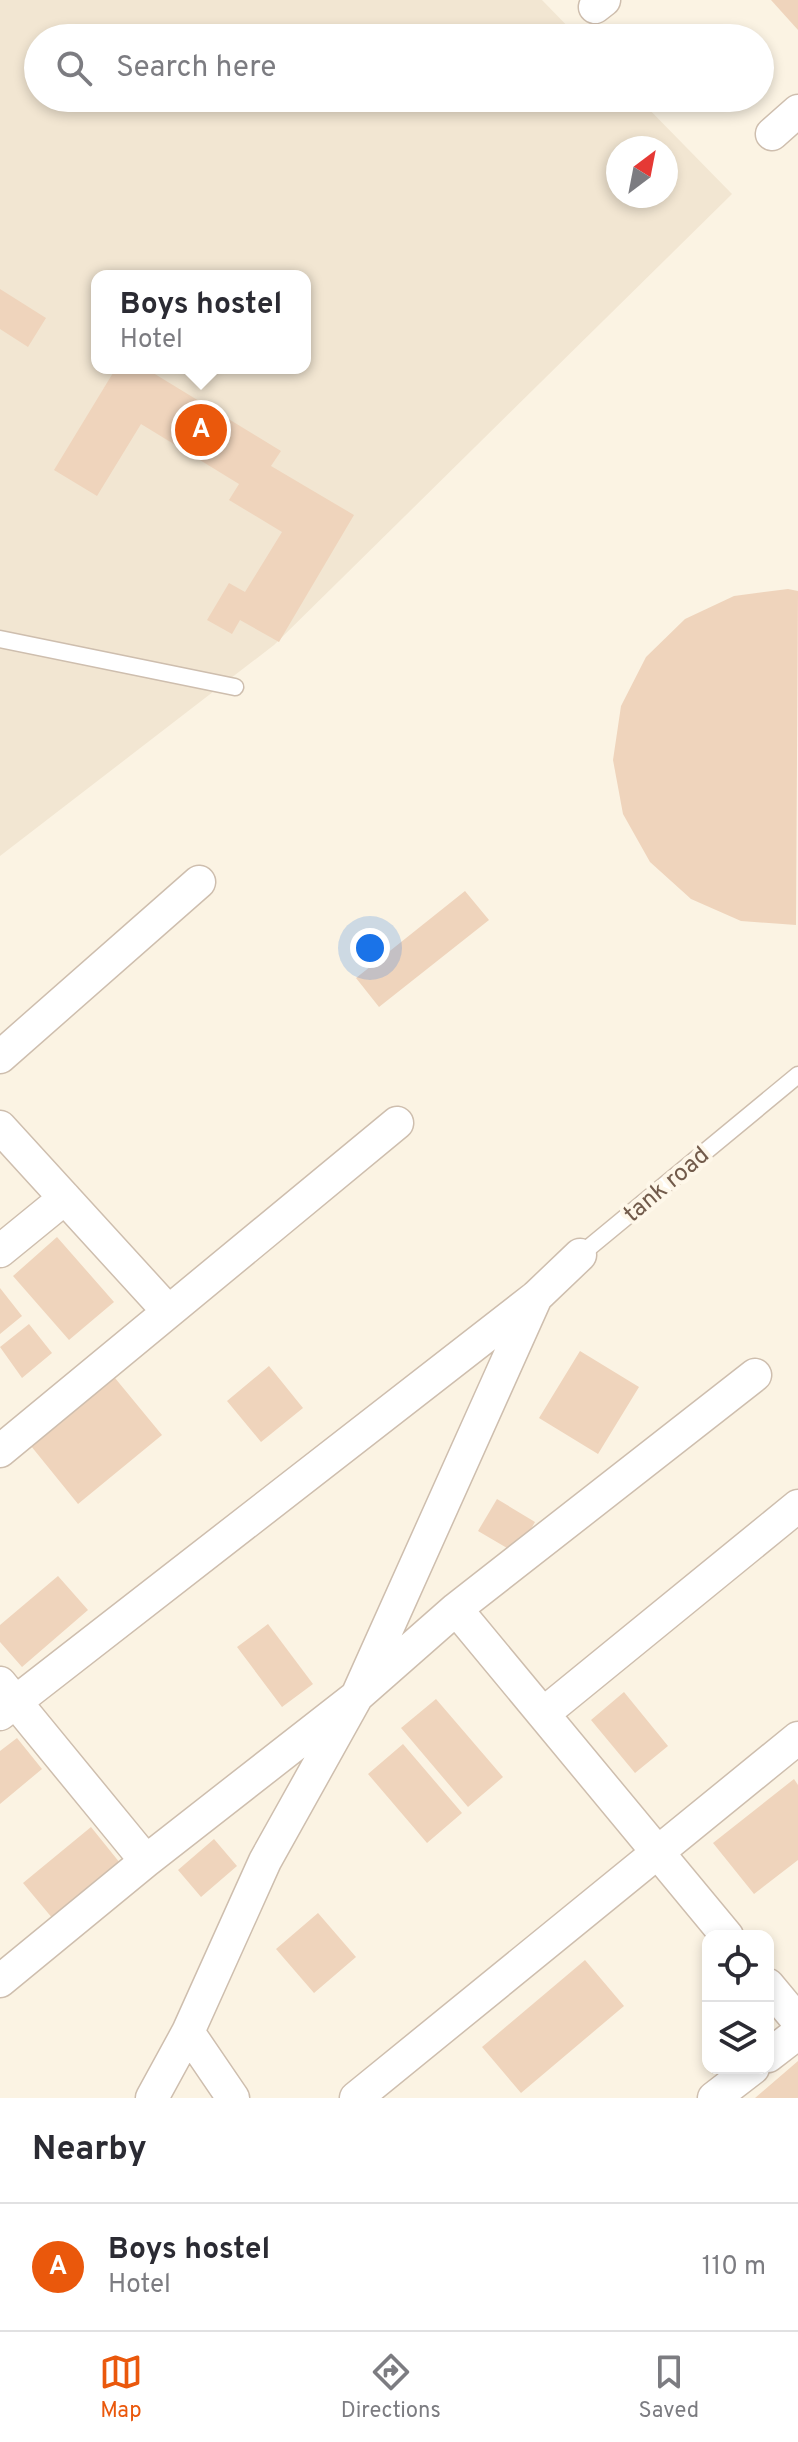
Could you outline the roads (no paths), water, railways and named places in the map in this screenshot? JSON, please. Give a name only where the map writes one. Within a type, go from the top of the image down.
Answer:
[{"type":"street","points":[[772,134],[798,111]]},
{"type":"street","points":[[0,1057],[199,882]]},
{"type":"street","points":[[0,1451],[397,1123]]},
{"type":"street","points":[[0,1127],[168,1311]]},
{"type":"street","points":[[0,1251],[65,1198]]},
{"type":"street","name":"tank road","points":[[5,1699],[536,1297],[580,1255]]},
{"type":"street","points":[[152,2098],[188,2032],[265,1861],[357,1696],[536,1297]]},
{"type":"street","points":[[0,1981],[146,1861],[357,1696],[456,1609],[755,1375]]},
{"type":"street","points":[[543,1714],[798,1506]]},
{"type":"street","points":[[456,1609],[722,1930]]},
{"type":"street","points":[[5,1699],[146,1861]]},
{"type":"street","points":[[356,2098],[798,1738]]},
{"type":"street","points":[[774,1992],[798,2021]]},
{"type":"street","points":[[188,2032],[233,2098]]},
{"type":"street","points":[[774,2051],[798,2033]]},
{"type":"street","points":[[714,2098],[745,2074]]},
{"type":"lane","points":[[0,639],[235,687]]},
{"type":"lane","name":"tank road","points":[[580,1255],[798,1075]]},
{"type":"place","name":"Boys hostel","points":[[201,430]]}]
